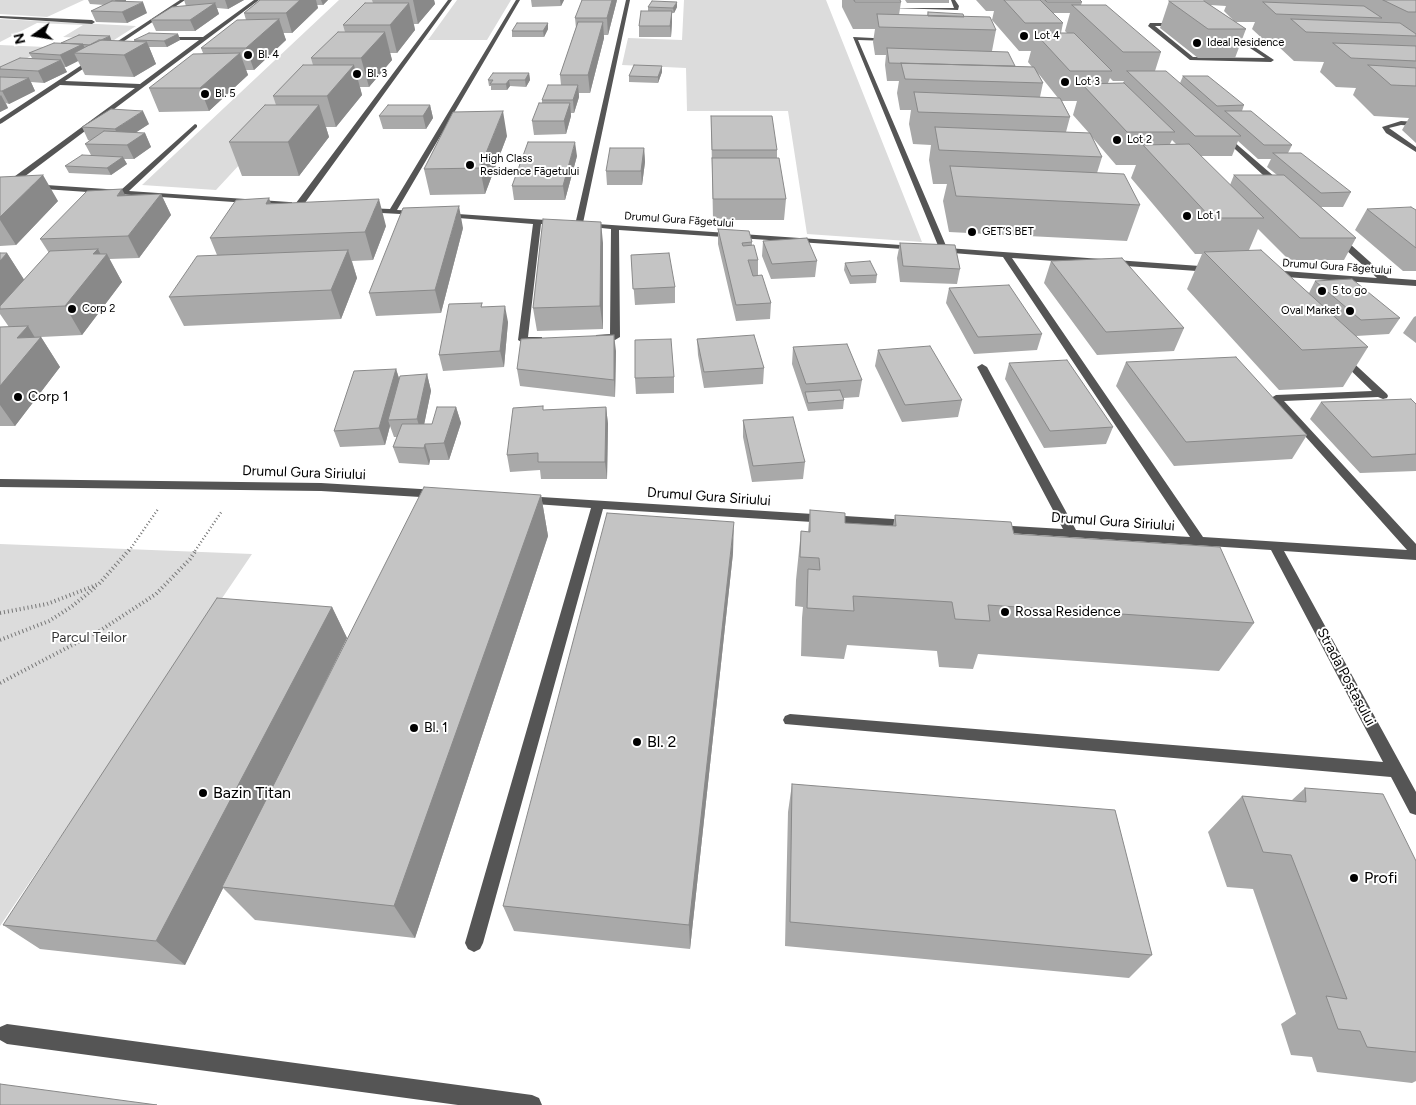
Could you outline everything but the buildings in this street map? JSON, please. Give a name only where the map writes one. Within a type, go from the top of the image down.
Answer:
[{"type":"street","points":[[0,122],[183,0]]},
{"type":"street","points":[[4,184],[142,86],[257,0]]},
{"type":"street","points":[[299,205],[450,0]]},
{"type":"street","points":[[392,212],[518,0]]},
{"type":"street","points":[[579,225],[628,0]]},
{"type":"street","points":[[888,0],[897,16]]},
{"type":"street","points":[[892,8],[956,9],[958,6],[954,0]]},
{"type":"street","points":[[0,17],[92,22]]},
{"type":"street","points":[[1184,24],[1150,25],[1192,60],[1271,60],[1220,26]]},
{"type":"street","points":[[127,37],[137,37]]},
{"type":"street","points":[[156,38],[205,39]]},
{"type":"street","points":[[894,39],[855,38],[944,250]]},
{"type":"street","points":[[58,83],[142,86]]},
{"type":"street","points":[[1416,124],[1401,123],[1385,127],[1388,132],[1416,150]]},
{"type":"street","points":[[122,193],[195,126]]},
{"type":"street","points":[[1215,128],[1290,195]]},
{"type":"street","points":[[4,184],[308,206]]},
{"type":"street","points":[[354,209],[421,214]]},
{"type":"street","name":"Drumul Gura Făgetului","points":[[440,215],[925,249]]},
{"type":"street","points":[[537,222],[523,340],[551,339]]},
{"type":"street","points":[[587,338],[615,337],[615,227]]},
{"type":"street","points":[[1334,235],[1386,281]]},
{"type":"street","points":[[935,250],[1223,270]]},
{"type":"street","points":[[1006,255],[1200,542]]},
{"type":"street","points":[[1267,266],[1274,273]]},
{"type":"street","name":"Drumul Gura Făgetului","points":[[1260,272],[1416,283]]},
{"type":"street","points":[[1339,354],[1384,397],[1276,398],[1416,554]]},
{"type":"street","points":[[982,367],[1072,534]]},
{"type":"street","name":"Drumul Gura Siriului","points":[[0,482],[321,487],[449,495]]},
{"type":"street","name":"Drumul Gura Siriului","points":[[509,499],[925,525]]},
{"type":"street","points":[[474,943],[598,505]]},
{"type":"street","name":"Drumul Gura Siriului","points":[[984,529],[1416,554]]},
{"type":"street","name":"Strada Poștașului","points":[[1275,547],[1416,808]]},
{"type":"street","points":[[790,720],[1396,770]]},
{"type":"street","points":[[7,1034],[532,1105]]},
{"type":"path","points":[[0,640],[49,621],[72,607],[99,584],[128,552],[175,486]]},
{"type":"path","points":[[0,684],[101,630],[156,594],[190,558],[238,486]]},
{"type":"path","points":[[0,613],[47,604],[99,584]]},
{"type":"green space","points":[[0,0],[84,0],[47,17],[0,14]]},
{"type":"green space","points":[[339,0],[392,0],[216,190],[142,185]]},
{"type":"green space","points":[[457,0],[511,0],[487,40],[428,40]]},
{"type":"green space","points":[[684,0],[826,0],[922,242],[807,234],[788,111],[687,111],[686,68],[622,65],[628,38],[682,40]]},
{"type":"green space","points":[[0,19],[136,26],[114,40],[63,37],[83,25],[37,23],[0,42]]},
{"type":"green space","points":[[0,45],[46,47],[0,74]]},
{"type":"green space","name":"Parcul Teilor","points":[[0,544],[252,554],[0,926]]},
{"type":"place","name":"Lot 4","points":[[1024,36]]},
{"type":"place","name":"Ideal Residence","points":[[1197,43]]},
{"type":"place","name":"Bl. 4","points":[[248,55]]},
{"type":"place","name":"Bl. 3","points":[[357,74]]},
{"type":"place","name":"Lot 3","points":[[1065,82]]},
{"type":"place","name":"Bl. 5","points":[[205,94]]},
{"type":"place","name":"Lot 2","points":[[1117,140]]},
{"type":"place","name":"High Class Residence Făgetului","points":[[470,165]]},
{"type":"place","name":"Lot 1","points":[[1187,216]]},
{"type":"place","name":"GET’S BET","points":[[972,232]]},
{"type":"place","name":"5 to go","points":[[1322,291]]},
{"type":"place","name":"Corp 2","points":[[72,309]]},
{"type":"place","name":"Oval Market","points":[[1350,311]]},
{"type":"place","name":"Corp 1","points":[[18,397]]},
{"type":"place","name":"Rossa Residence","points":[[1005,612]]},
{"type":"place","name":"Bl. 1","points":[[414,728]]},
{"type":"place","name":"Bl. 2","points":[[637,742]]},
{"type":"place","name":"Bazin Titan","points":[[203,793]]},
{"type":"place","name":"Profi","points":[[1354,878]]}]
